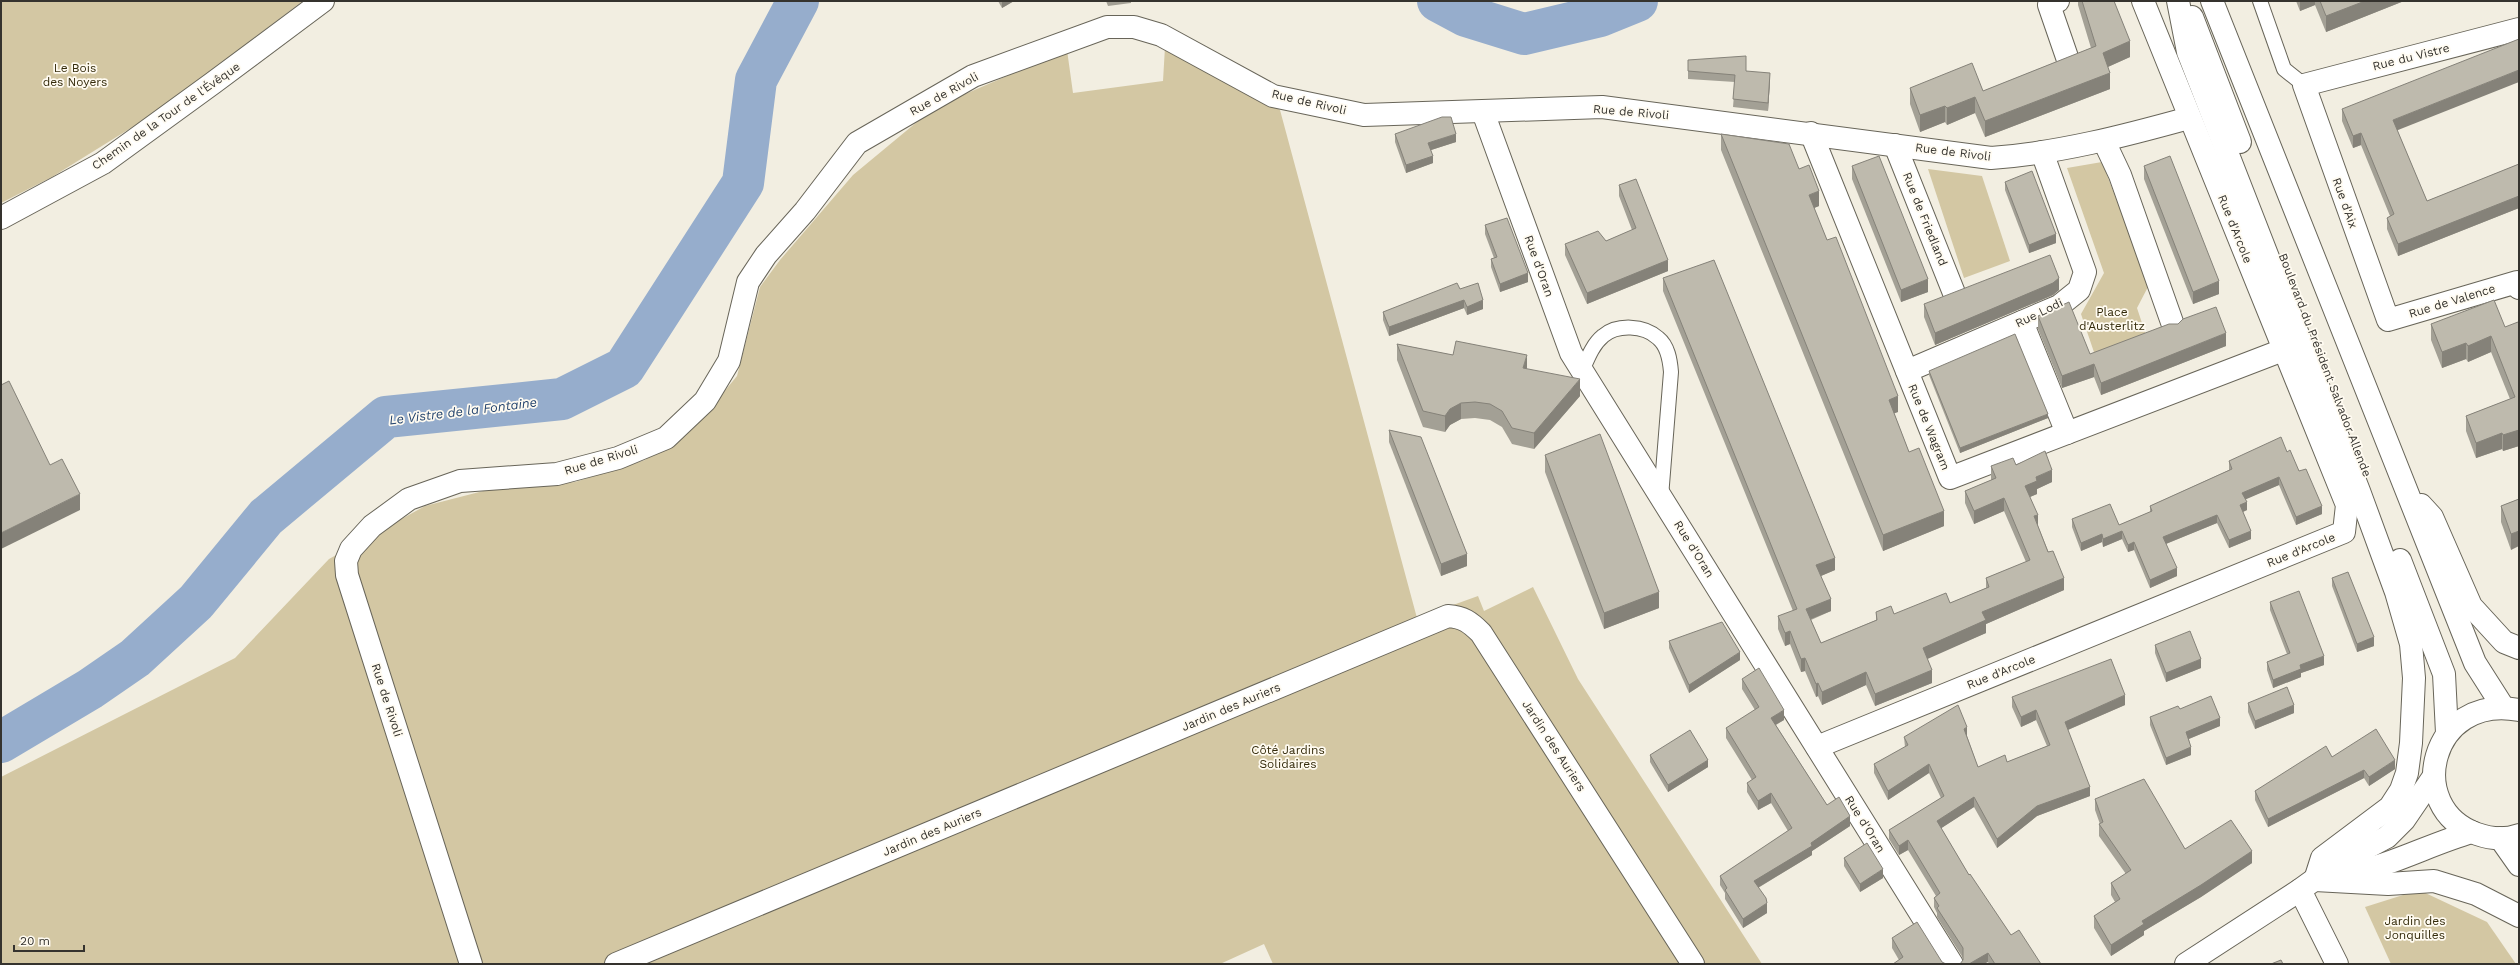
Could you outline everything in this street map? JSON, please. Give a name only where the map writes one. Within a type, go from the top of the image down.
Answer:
[{"type":"street","name":"Chemin de la Tour de l'Évêque","points":[[1,218],[103,163],[213,84],[323,1]]},
{"type":"street","points":[[2058,1],[2049,5],[2068,60]]},
{"type":"street","name":"Rue d'Arcole","points":[[1817,747],[2344,532],[2347,505],[2189,118],[2143,1]]},
{"type":"street","points":[[2178,1],[2188,52],[2359,491],[2396,592],[2412,644],[2414,678],[2411,743],[2407,773],[2401,790],[2390,807],[2322,858],[2307,885],[2337,964]]},
{"type":"street","name":"Boulevard du Président Salvador Allende","points":[[2186,1],[2444,674],[2447,733]]},
{"type":"street","name":"Boulevard du Président Salvador Allende","points":[[2212,1],[2474,663],[2511,708]]},
{"type":"street","name":"Rue de Rivoli","points":[[471,964],[347,575],[346,561],[351,549],[372,526],[409,499],[460,482],[557,474],[618,458],[666,438],[705,401],[729,361],[748,282],[766,255],[805,211],[857,143],[973,76],[1106,27],[1134,27],[1161,35],[1273,96],[1364,115],[1602,107],[1895,144],[1991,158],[2042,152],[2104,141],[2189,118]]},
{"type":"street","name":"Rue du Vistre","points":[[2304,85],[2519,29]]},
{"type":"street","name":"Rue d'Aix","points":[[2304,85],[2388,320]]},
{"type":"street","name":"Rue d'Oran","points":[[1483,112],[1570,353],[1952,964]]},
{"type":"street","name":"Rue de Wagram","points":[[1810,133],[1950,478],[2284,350]]},
{"type":"street","points":[[2104,141],[2120,175],[2173,325]]},
{"type":"street","name":"Rue de Friedland","points":[[1895,144],[1954,293]]},
{"type":"street","name":"Rue Lodi","points":[[1907,371],[2059,306],[2079,290],[2085,272],[2042,152]]},
{"type":"street","name":"Rue de Valence","points":[[2388,320],[2518,285]]},
{"type":"street","points":[[2022,322],[2067,433]]},
{"type":"street","points":[[2403,484],[2432,517],[2471,606],[2504,642],[2519,648]]},
{"type":"street","name":"Jardin des Auriers","points":[[616,964],[1448,616],[1461,617],[1471,623],[1481,633],[1693,964]]},
{"type":"street","name":"Boulevard du Président Salvador Allende","points":[[2511,708],[2487,708],[2472,713],[2458,721],[2447,733],[2435,761],[2434,776],[2438,793],[2445,809],[2457,823],[2472,832],[2510,837],[2519,865]]},
{"type":"street","points":[[2186,964],[2307,885],[2336,864],[2387,837],[2404,820],[2434,776]]},
{"type":"street","points":[[2307,885],[2369,870],[2449,839],[2472,832]]},
{"type":"street","points":[[2307,885],[2388,884],[2434,881],[2476,894],[2519,916]]},
{"type":"lane","points":[[2260,1],[2284,68],[2304,85]]},
{"type":"lane","points":[[1582,371],[1593,348],[1603,336],[1612,331],[1635,328],[1648,331],[1659,338],[1666,348],[1670,360],[1671,372],[1661,497]]},
{"type":"green space","name":"Le Bois des Noyers","points":[[1,1],[303,1],[155,113],[52,177],[1,203]]},
{"type":"green space","name":"Côté Jardins Solidaires","points":[[1165,47],[1280,110],[1417,618],[1478,596],[1484,611],[1533,587],[1578,679],[1762,964],[1273,964],[1264,944],[1220,964],[1,964],[1,777],[235,658],[329,559],[425,506],[491,489],[575,482],[645,460],[700,421],[737,376],[760,287],[780,260],[853,175],[935,107],[1067,50],[1073,93],[1163,81]]},
{"type":"green space","name":"Place d'Austerlitz","points":[[2102,162],[2149,285],[2137,308],[2148,341],[2096,358],[2081,314],[2104,273],[2067,168]]},
{"type":"green space","points":[[1928,169],[1982,176],[2010,261],[1964,278]]},
{"type":"green space","name":"Jardin des Jonquilles","points":[[2419,890],[2487,922],[2516,964],[2391,964],[2365,907]]},
{"type":"building","points":[[2082,1],[2114,1],[2130,41],[2103,53],[2110,73],[1985,121],[1975,97],[1947,108],[1945,106],[1920,115],[1910,88],[1972,63],[1983,91],[2096,46]]},
{"type":"building","points":[[2320,1],[2365,1],[2326,16]]},
{"type":"building","points":[[2519,39],[2519,70],[2393,120],[2427,201],[2519,164],[2519,196],[2398,244],[2387,218],[2394,214],[2361,133],[2353,136],[2342,109]]},
{"type":"building","points":[[1746,56],[1746,71],[1770,73],[1768,103],[1733,99],[1735,75],[1688,71],[1688,60]]},
{"type":"building","points":[[1442,117],[1451,117],[1456,134],[1428,143],[1433,156],[1406,165],[1395,134]]},
{"type":"building","points":[[1721,134],[1789,144],[1799,169],[1809,165],[1819,191],[1809,195],[1827,240],[1836,237],[1898,396],[1889,400],[1909,452],[1919,448],[1944,511],[1883,535]]},
{"type":"building","points":[[1879,156],[1928,279],[1901,290],[1852,166]]},
{"type":"building","points":[[2170,156],[2219,281],[2193,292],[2144,166]]},
{"type":"building","points":[[2032,171],[2056,234],[2029,245],[2005,182]]},
{"type":"building","points":[[1636,179],[1668,260],[1587,293],[1565,244],[1598,231],[1606,241],[1636,228],[1619,185]]},
{"type":"building","points":[[1507,218],[1528,273],[1500,284],[1491,259],[1497,257],[1485,225]]},
{"type":"building","points":[[2050,255],[2059,278],[2053,283],[1935,333],[1924,304]]},
{"type":"building","points":[[1714,260],[1835,558],[1816,565],[1831,599],[1806,609],[1821,643],[1877,620],[1876,612],[1891,606],[1894,614],[1946,593],[1950,603],[1989,587],[1986,578],[2030,560],[2004,498],[1974,511],[1965,491],[1996,478],[1991,466],[2013,458],[2016,465],[2045,451],[2052,470],[2036,477],[2037,481],[2025,486],[2038,515],[2034,516],[2048,552],[2053,551],[2064,578],[1982,612],[1986,620],[1923,648],[1932,670],[1875,694],[1866,672],[1822,692],[1818,683],[1816,684],[1805,658],[1801,659],[1790,631],[1785,633],[1778,616],[1797,609],[1663,278]]},
{"type":"building","points":[[1457,283],[1460,289],[1478,283],[1483,300],[1467,307],[1464,300],[1389,327],[1383,312]]},
{"type":"building","points":[[2494,300],[2505,327],[2518,322],[2519,324],[2519,430],[2503,435],[2502,433],[2476,443],[2466,416],[2515,397],[2491,336],[2468,346],[2466,343],[2442,352],[2431,324]]},
{"type":"building","points":[[2069,302],[2090,354],[2169,324],[2178,324],[2183,319],[2216,307],[2226,333],[2101,383],[2094,364],[2062,376],[2038,316]]},
{"type":"building","points":[[2015,334],[2048,414],[1960,448],[1929,371]]},
{"type":"building","points":[[1456,341],[1527,355],[1523,368],[1580,379],[1534,433],[1512,428],[1502,411],[1490,404],[1475,402],[1461,403],[1450,409],[1445,416],[1423,411],[1397,344],[1453,355]]},
{"type":"building","points":[[9,381],[50,465],[62,459],[80,494],[1,533],[1,385]]},
{"type":"building","points":[[1389,430],[1421,437],[1467,554],[1441,564]]},
{"type":"building","points":[[1600,434],[1659,592],[1604,613],[1545,455]]},
{"type":"building","points":[[2281,437],[2287,452],[2290,450],[2299,471],[2306,469],[2322,506],[2296,517],[2279,477],[2242,493],[2247,502],[2240,505],[2251,531],[2229,540],[2217,515],[2163,537],[2177,568],[2150,580],[2134,542],[2128,545],[2122,531],[2103,539],[2102,534],[2081,543],[2072,519],[2110,504],[2119,525],[2152,511],[2150,506],[2232,469],[2229,461]]},
{"type":"building","points":[[2519,499],[2519,531],[2511,534],[2501,506]]},
{"type":"building","points":[[2348,572],[2374,637],[2357,644],[2332,578]]},
{"type":"building","points":[[2299,591],[2324,656],[2300,665],[2301,669],[2273,680],[2267,662],[2290,653],[2270,602]]},
{"type":"building","points":[[1722,622],[1740,652],[1689,685],[1669,641]]},
{"type":"building","points":[[2190,631],[2201,659],[2166,673],[2155,645]]},
{"type":"building","points":[[2111,659],[2125,695],[2065,722],[2090,787],[2037,806],[1997,839],[1974,797],[1937,821],[1969,875],[1970,874],[2011,935],[2019,930],[2041,964],[1995,964],[1988,953],[1969,964],[1960,964],[1963,960],[1963,948],[1937,908],[1939,906],[1934,898],[1940,893],[1908,840],[1899,846],[1889,830],[1944,796],[1929,764],[1888,791],[1874,764],[1908,745],[1904,737],[1958,705],[1967,727],[1964,729],[1978,767],[2005,755],[2007,762],[2050,745],[2036,710],[2021,717],[2012,697]]},
{"type":"building","points":[[1759,668],[1784,710],[1771,718],[1827,805],[1839,797],[1850,816],[1811,843],[1812,846],[1754,881],[1766,898],[1767,903],[1743,919],[1725,890],[1727,888],[1720,876],[1792,828],[1771,793],[1758,801],[1747,783],[1756,777],[1726,728],[1759,707],[1742,679]]},
{"type":"building","points":[[2287,687],[2294,705],[2255,721],[2248,703]]},
{"type":"building","points":[[2211,696],[2220,718],[2186,732],[2191,747],[2166,758],[2150,717],[2178,706],[2180,709]]},
{"type":"building","points":[[2376,729],[2395,760],[2369,777],[2364,770],[2268,819],[2255,791],[2326,746],[2332,757]]},
{"type":"building","points":[[1690,730],[1708,760],[1668,785],[1650,755]]},
{"type":"building","points":[[2144,779],[2185,849],[2231,820],[2252,851],[2201,885],[2142,921],[2144,924],[2111,945],[2094,916],[2120,899],[2111,883],[2131,870],[2099,824],[2103,822],[2095,799]]},
{"type":"building","points":[[1867,843],[1883,869],[1860,884],[1844,858]]},
{"type":"building","points":[[1917,922],[1942,962],[1946,964],[1893,964],[1903,957],[1892,938]]},
{"type":"building","points":[[2281,960],[2283,964],[2271,964]]},
{"type":"waterway","name":"Le Vistre de la Fontaine","points":[[1,742],[90,689],[135,658],[196,602],[266,517],[386,417],[562,399],[624,368],[743,183],[756,80],[798,1]]},
{"type":"waterway","name":"Le Vistre de la Fontaine","points":[[1438,1],[1466,16],[1524,34],[1600,16],[1637,1]]}]
